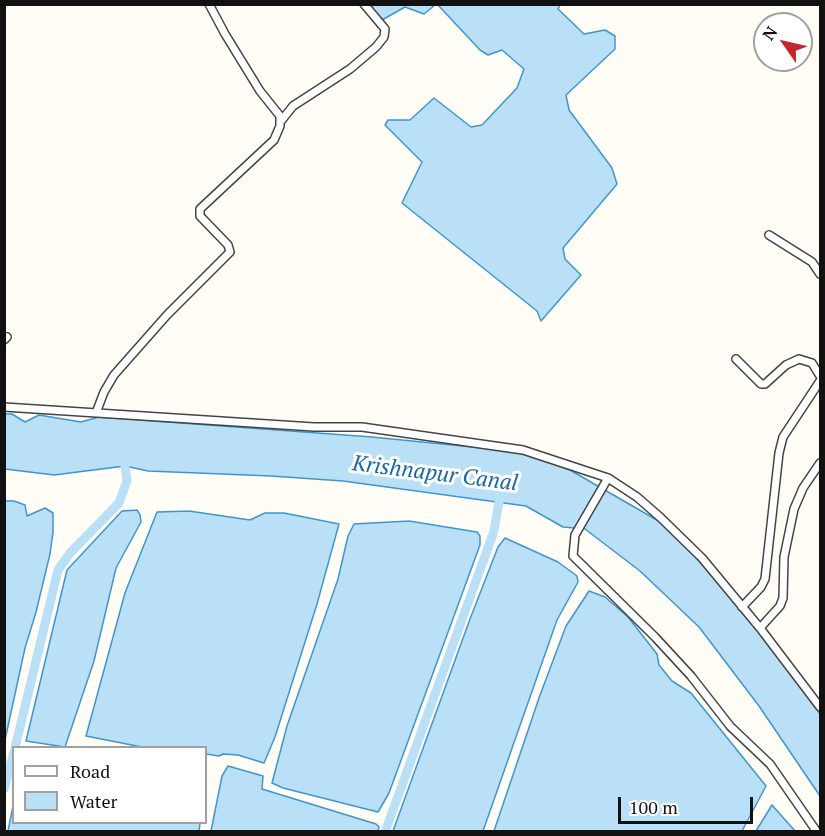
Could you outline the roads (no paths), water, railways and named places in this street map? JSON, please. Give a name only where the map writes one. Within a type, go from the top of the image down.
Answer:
[{"type":"street","points":[[209,4],[260,92],[277,111],[281,121]]},
{"type":"street","points":[[96,413],[114,375],[167,315],[230,252],[228,245],[200,216],[200,208],[274,140],[281,121],[299,102],[365,57],[384,37],[385,29],[364,4]]},
{"type":"street","points":[[770,235],[812,262],[820,274]]},
{"type":"street","points":[[736,359],[761,384],[765,384],[793,360],[799,359],[812,363],[820,376]]},
{"type":"street","points":[[742,607],[761,587],[765,579],[779,453],[783,437],[820,381]]},
{"type":"street","points":[[4,407],[314,427],[362,427],[523,450],[608,477],[637,497],[702,558],[760,628],[820,707]]},
{"type":"street","points":[[760,628],[780,606],[784,557],[794,509],[803,488],[820,463]]},
{"type":"street","points":[[608,477],[575,535],[573,556],[655,637],[691,676],[730,726],[770,764],[817,831]]},
{"type":"water","points":[[368,5],[435,5],[424,14],[405,7],[382,20]]},
{"type":"water","points":[[438,5],[560,5],[558,9],[584,34],[605,30],[615,36],[615,49],[566,95],[569,110],[612,168],[617,184],[563,248],[565,259],[581,275],[541,321],[537,311],[402,203],[422,162],[385,125],[388,120],[410,120],[434,98],[471,127],[482,125],[517,88],[524,69],[502,50],[488,55],[480,50]]},
{"type":"water","name":"Krishnapur Canal","points":[[5,414],[12,414],[25,422],[39,415],[81,422],[99,417],[372,437],[523,452],[570,470],[669,527],[759,629],[820,714],[820,796],[759,706],[699,627],[640,571],[585,529],[563,527],[526,506],[343,481],[148,471],[125,466],[54,475],[5,469]]},
{"type":"water","points":[[5,501],[25,505],[27,516],[45,508],[53,513],[53,532],[50,554],[25,648],[5,740]]},
{"type":"water","points":[[137,510],[141,522],[116,568],[94,661],[65,746],[26,741],[67,570],[122,511]]},
{"type":"water","points":[[189,511],[250,520],[265,513],[284,513],[339,524],[317,604],[275,737],[264,763],[238,755],[207,754],[207,746],[137,746],[86,736],[125,593],[157,512]]},
{"type":"water","points":[[409,521],[477,532],[480,536],[480,545],[389,793],[378,812],[283,788],[272,783],[287,726],[338,579],[348,536],[354,524]]},
{"type":"water","points":[[505,538],[558,562],[577,576],[578,582],[557,620],[483,831],[393,831],[470,619],[498,547]]},
{"type":"water","points":[[589,591],[605,597],[628,617],[657,654],[659,665],[672,681],[691,693],[766,786],[742,831],[494,831],[566,626]]},
{"type":"water","points":[[228,766],[263,776],[262,789],[376,824],[379,827],[378,831],[211,831],[222,776]]},
{"type":"water","points":[[772,805],[795,831],[756,831]]},
{"type":"water","points":[[12,811],[12,824],[200,824],[199,832],[8,831]]},
{"type":"waterway","points":[[15,746],[58,570],[71,552],[119,503],[127,481],[125,466]]},
{"type":"waterway","name":"Krishnapur Canal","points":[[494,530],[499,502]]},
{"type":"waterway","points":[[385,832],[493,534]]},
{"type":"waterway","points":[[4,789],[12,759]]}]
